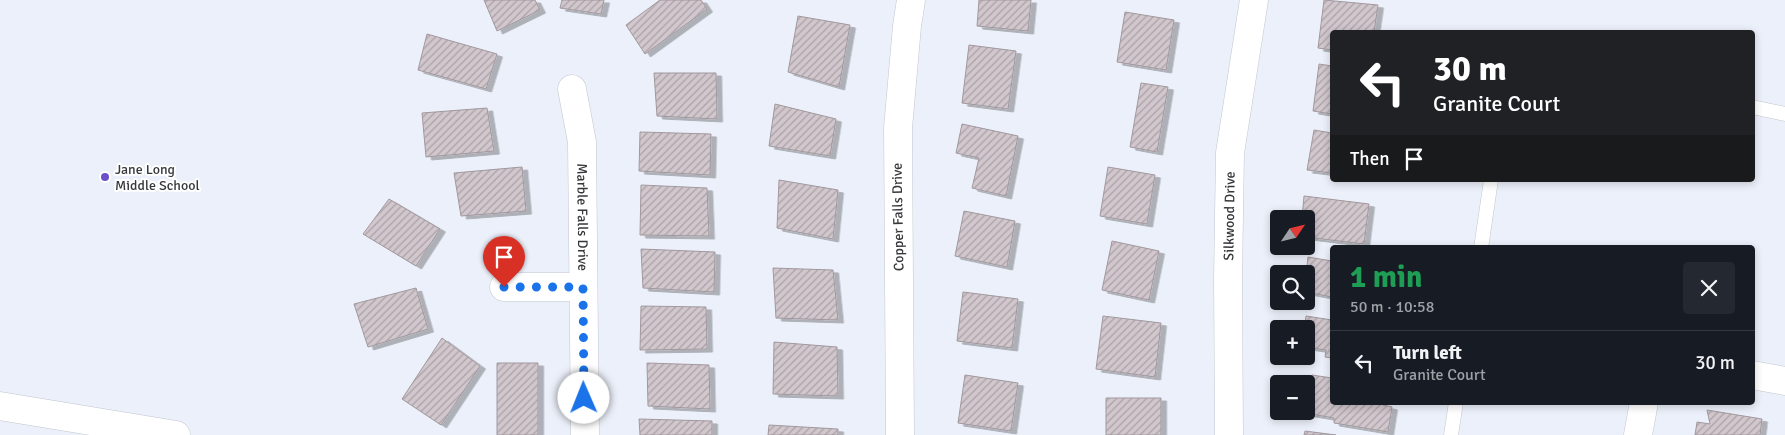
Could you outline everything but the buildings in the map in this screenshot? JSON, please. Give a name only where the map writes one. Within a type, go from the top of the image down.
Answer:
[{"type":"street","name":"Copper Falls Drive","points":[[900,435],[898,128],[911,0]]},
{"type":"street","name":"Silkwood Drive","points":[[1229,435],[1228,279],[1230,153],[1254,0]]},
{"type":"street","name":"Marble Falls Drive","points":[[572,89],[582,142],[585,435]]},
{"type":"street","points":[[504,287],[583,287]]},
{"type":"street","points":[[1755,376],[1785,381]]},
{"type":"street","points":[[1638,435],[1643,405]]},
{"type":"street","points":[[0,406],[142,432],[176,435]]},
{"type":"lane","points":[[1755,109],[1785,114]]},
{"type":"lane","points":[[1480,245],[1491,182]]},
{"type":"lane","points":[[1451,435],[1456,405]]},
{"type":"place","name":"Jane Long Middle School","points":[[105,177]]},
{"type":"route","points":[[504,287],[583,287],[584,398]]}]
